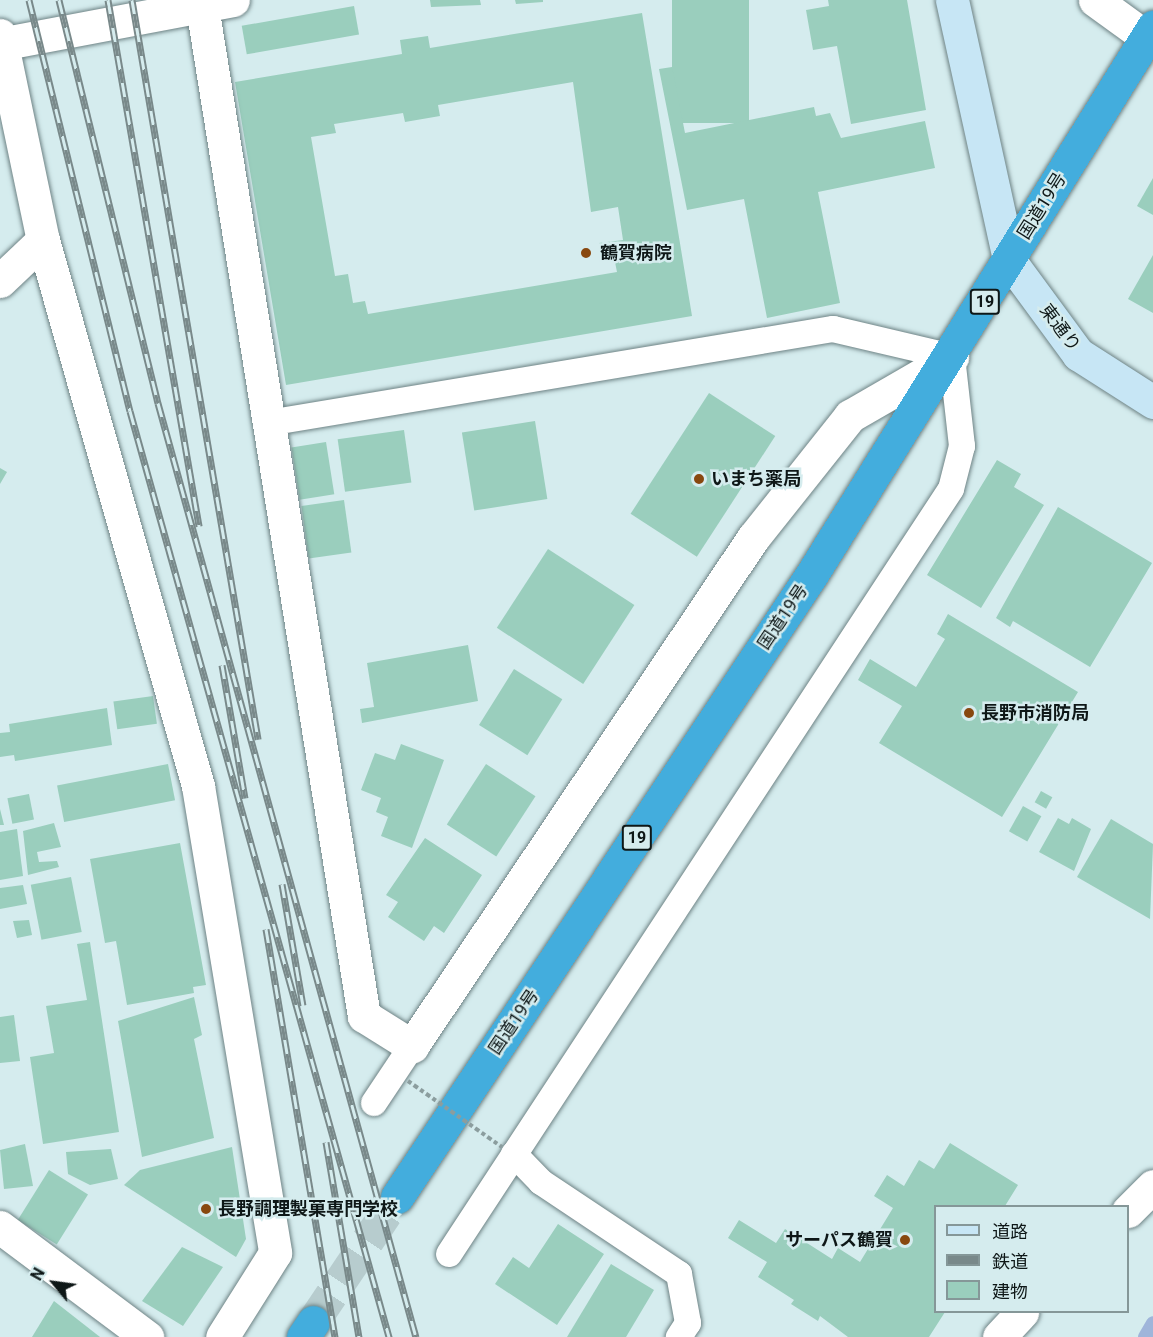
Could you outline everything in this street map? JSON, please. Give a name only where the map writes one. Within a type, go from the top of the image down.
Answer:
[{"type":"highway","name":"国道19号","points":[[397,1197],[952,357],[1150,32]]},
{"type":"street","points":[[952,0],[1009,260]]},
{"type":"street","points":[[1095,0],[1150,32]]},
{"type":"street","points":[[222,1337],[274,1253],[198,786],[43,240],[1,41],[210,1],[268,423],[364,1016],[412,1046],[753,538],[850,416],[952,357]]},
{"type":"street","points":[[0,281],[43,240]]},
{"type":"street","name":"東通り","points":[[1009,260],[1078,354],[1153,402]]},
{"type":"street","points":[[1129,1210],[1153,1186]]},
{"type":"street","points":[[0,1227],[147,1337]]},
{"type":"lane","points":[[268,423],[833,329],[952,357],[962,446],[951,489],[508,1151],[449,1254]]},
{"type":"lane","points":[[374,1104],[412,1046]]},
{"type":"lane","points":[[508,1151],[541,1182],[679,1274],[688,1323],[679,1337]]},
{"type":"path","points":[[408,1081],[508,1151]]},
{"type":"building","points":[[430,0],[480,0],[481,5],[431,7]]},
{"type":"building","points":[[515,0],[543,0],[543,2],[516,4]]},
{"type":"building","points":[[672,0],[749,0],[749,123],[672,123]]},
{"type":"building","points":[[828,0],[907,0],[926,110],[851,124],[837,46],[813,50],[806,10],[829,6]]},
{"type":"building","points":[[354,6],[359,35],[247,54],[242,26]]},
{"type":"building","points":[[642,13],[692,316],[286,385],[235,82],[402,54],[400,40],[428,36],[430,48]],"holes":[[[573,82],[591,212],[618,207],[623,240],[599,243],[601,254],[613,252],[617,272],[368,314],[365,301],[353,303],[348,274],[335,276],[311,137],[336,133],[334,124],[403,113],[405,122],[440,116],[438,105]]]},
{"type":"building","points":[[672,67],[685,133],[814,107],[816,116],[830,113],[841,138],[925,121],[935,168],[818,192],[840,303],[767,318],[744,199],[687,210],[659,69]]},
{"type":"building","points":[[1153,178],[1153,215],[1137,206]]},
{"type":"building","points":[[1153,255],[1153,313],[1128,299]]},
{"type":"building","points":[[709,393],[775,436],[697,557],[631,514]]},
{"type":"building","points":[[535,421],[547,499],[474,511],[462,433]]},
{"type":"building","points":[[404,430],[411,482],[345,492],[338,439]]},
{"type":"building","points":[[326,442],[334,494],[300,500],[291,447]]},
{"type":"building","points":[[997,460],[1021,474],[1014,487],[1044,505],[981,608],[927,575]]},
{"type":"building","points":[[0,468],[7,472],[0,484]]},
{"type":"building","points":[[344,500],[351,552],[309,558],[301,506]]},
{"type":"building","points":[[1058,507],[1152,563],[1090,667],[1013,621],[1010,627],[996,618]]},
{"type":"building","points":[[548,549],[634,605],[583,684],[497,628]]},
{"type":"building","points":[[948,614],[1078,692],[1002,817],[879,743],[902,706],[858,680],[870,659],[916,687],[945,639],[937,634]]},
{"type":"building","points":[[468,645],[478,701],[362,723],[360,709],[374,707],[367,663]]},
{"type":"building","points":[[514,669],[562,699],[527,755],[479,725]]},
{"type":"building","points":[[153,696],[157,724],[117,729],[113,702]]},
{"type":"building","points":[[107,708],[112,745],[15,761],[14,755],[0,757],[0,733],[10,732],[9,724]]},
{"type":"building","points":[[401,744],[444,760],[412,848],[381,836],[388,817],[376,812],[381,798],[361,790],[375,753],[395,760]]},
{"type":"building","points":[[168,764],[175,800],[64,822],[57,786]]},
{"type":"building","points":[[486,764],[535,796],[496,857],[447,824]]},
{"type":"building","points":[[1041,791],[1052,797],[1046,809],[1035,802]]},
{"type":"building","points":[[29,794],[34,820],[12,824],[7,798]]},
{"type":"building","points":[[1023,806],[1041,816],[1027,842],[1009,831]]},
{"type":"building","points":[[0,809],[4,825],[0,825]]},
{"type":"building","points":[[1058,818],[1069,824],[1072,818],[1091,829],[1074,871],[1039,852]]},
{"type":"building","points":[[1111,819],[1153,844],[1150,919],[1077,877]]},
{"type":"building","points":[[54,823],[61,847],[37,852],[39,862],[57,861],[59,867],[28,875],[23,831]]},
{"type":"building","points":[[17,829],[23,876],[0,880],[0,832]]},
{"type":"building","points":[[425,838],[482,875],[444,933],[434,926],[424,941],[388,917],[398,902],[386,895]]},
{"type":"building","points":[[180,843],[206,985],[193,987],[194,993],[127,1005],[116,941],[105,943],[90,859]]},
{"type":"building","points":[[71,877],[82,932],[41,940],[31,885]]},
{"type":"building","points":[[23,885],[27,904],[0,909],[0,888]]},
{"type":"building","points":[[29,920],[32,935],[17,938],[13,921]]},
{"type":"building","points":[[90,942],[119,1132],[43,1144],[30,1057],[54,1053],[46,1006],[87,1000],[77,944]]},
{"type":"building","points":[[194,997],[202,1035],[194,1039],[214,1138],[142,1157],[118,1021]]},
{"type":"building","points":[[14,1015],[20,1061],[0,1063],[0,1017]]},
{"type":"building","name":"サーパス鶴賀","points":[[950,1143],[1018,1185],[1006,1205],[934,1205],[934,1313],[944,1313],[929,1337],[848,1337],[820,1316],[818,1321],[791,1304],[794,1300],[758,1277],[767,1262],[728,1238],[739,1220],[776,1243],[785,1229],[832,1259],[838,1248],[860,1262],[893,1208],[874,1196],[887,1175],[904,1186],[919,1160],[934,1169]]},
{"type":"building","points":[[25,1144],[33,1186],[4,1189],[0,1150]]},
{"type":"building","points":[[232,1147],[246,1239],[236,1257],[124,1185],[140,1170]]},
{"type":"building","points":[[111,1149],[118,1179],[90,1185],[68,1174],[66,1152]]},
{"type":"building","points":[[49,1170],[88,1194],[57,1244],[18,1220]]},
{"type":"building","points":[[558,1224],[604,1254],[557,1325],[495,1284],[513,1257],[529,1268]]},
{"type":"building","points":[[182,1247],[223,1267],[183,1326],[142,1301]]},
{"type":"building","points":[[611,1264],[654,1290],[626,1337],[567,1337]]},
{"type":"building","points":[[54,1301],[100,1337],[32,1337]]},
{"type":"waterway","points":[[1145,1337],[1153,1323]]},
{"type":"tunnel","points":[[313,1322],[397,1197]]},
{"type":"railway","points":[[29,0],[130,411],[389,1337]]},
{"type":"railway","points":[[59,0],[158,403],[416,1337]]},
{"type":"railway","points":[[108,0],[199,526]]},
{"type":"railway","points":[[132,0],[258,739]]},
{"type":"railway","points":[[222,665],[245,798]]},
{"type":"railway","points":[[282,884],[303,1005]]},
{"type":"railway","points":[[266,929],[335,1337]]},
{"type":"railway","points":[[326,1142],[359,1337]]},
{"type":"place","name":"鶴賀病院","points":[[586,253]]},
{"type":"place","name":"いまち薬局","points":[[699,479]]},
{"type":"place","name":"長野市消防局","points":[[969,713]]},
{"type":"place","name":"長野調理製菓専門学校","points":[[206,1209]]},
{"type":"place","name":"サーパス鶴賀","points":[[905,1240]]}]
